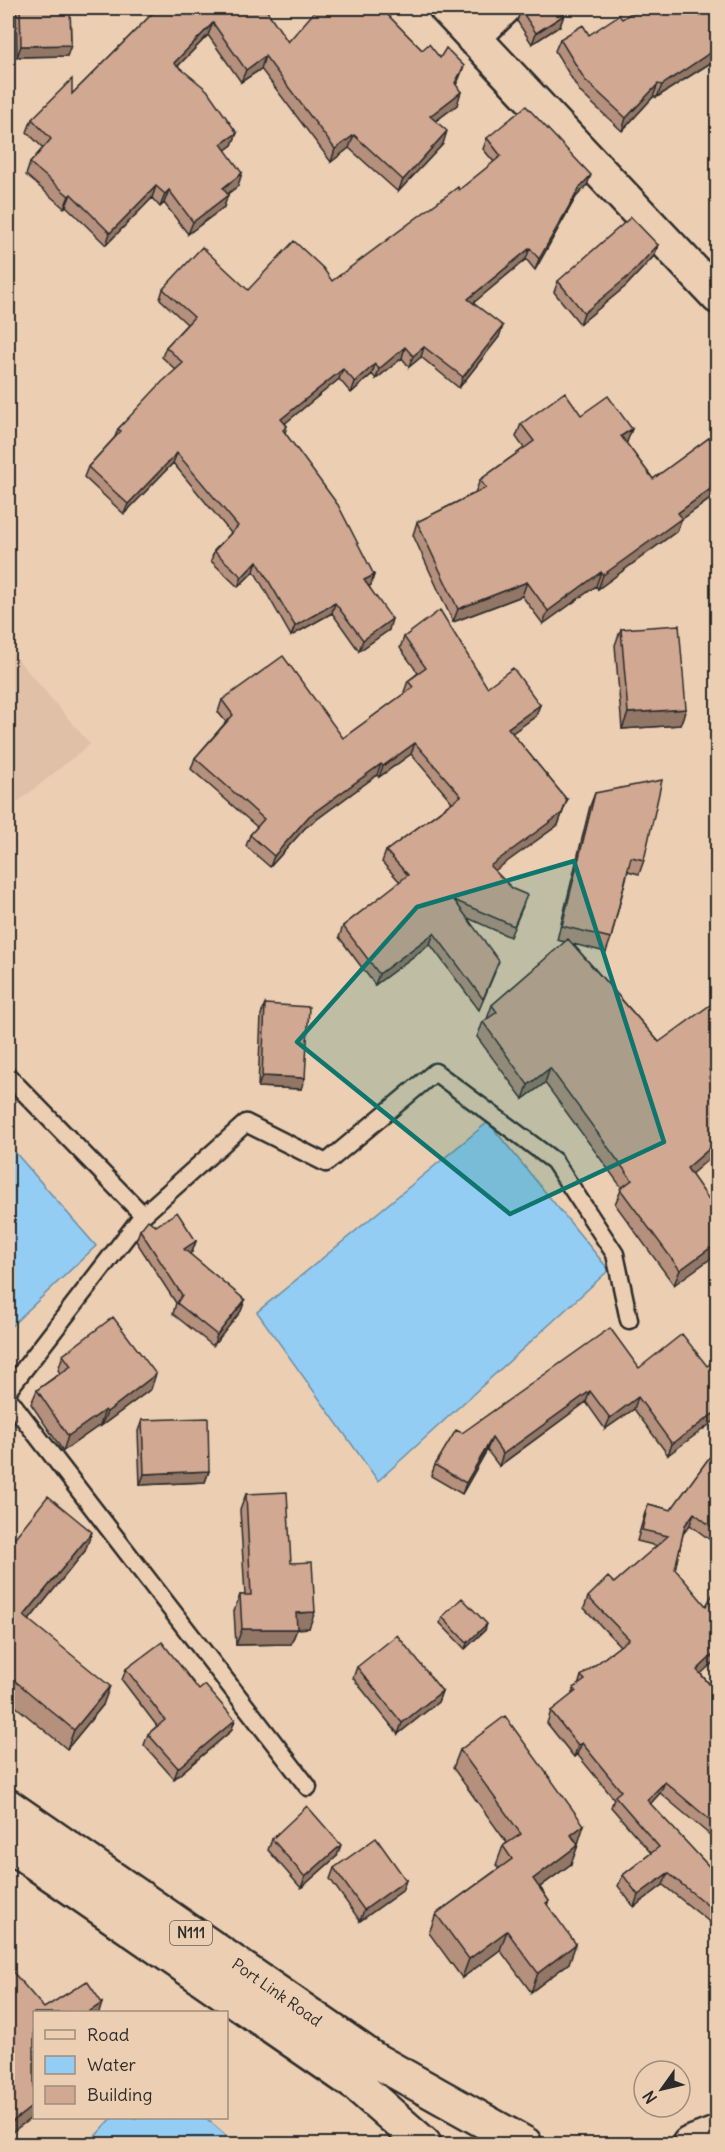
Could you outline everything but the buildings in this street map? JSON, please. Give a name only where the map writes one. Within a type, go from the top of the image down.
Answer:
[{"type":"main road","points":[[446,8],[717,297]]},
{"type":"main road","points":[[473,38],[504,8]]},
{"type":"main road","name":"Port Link Road","points":[[8,1806],[375,2060],[525,2145]]},
{"type":"main road","name":"Port Link Road","points":[[8,1844],[357,2085],[424,2145]]},
{"type":"main road","points":[[689,2145],[717,2133]]},
{"type":"lane","points":[[8,1390],[142,1215],[246,1124],[326,1163],[435,1072],[554,1161],[615,1254],[629,1320]]},
{"type":"lane","points":[[8,1076],[142,1215]]},
{"type":"lane","points":[[8,1398],[308,1787]]},
{"type":"highlighted area","points":[[574,861],[664,1142],[510,1214],[297,1042],[417,907]]},
{"type":"shaded area","points":[[8,648],[90,744],[8,810]]},
{"type":"water","points":[[488,1122],[609,1270],[378,1481],[257,1312]]},
{"type":"water","points":[[8,1144],[96,1246],[8,1329]]},
{"type":"water","points":[[111,2119],[207,2119],[236,2144],[88,2144]]}]
